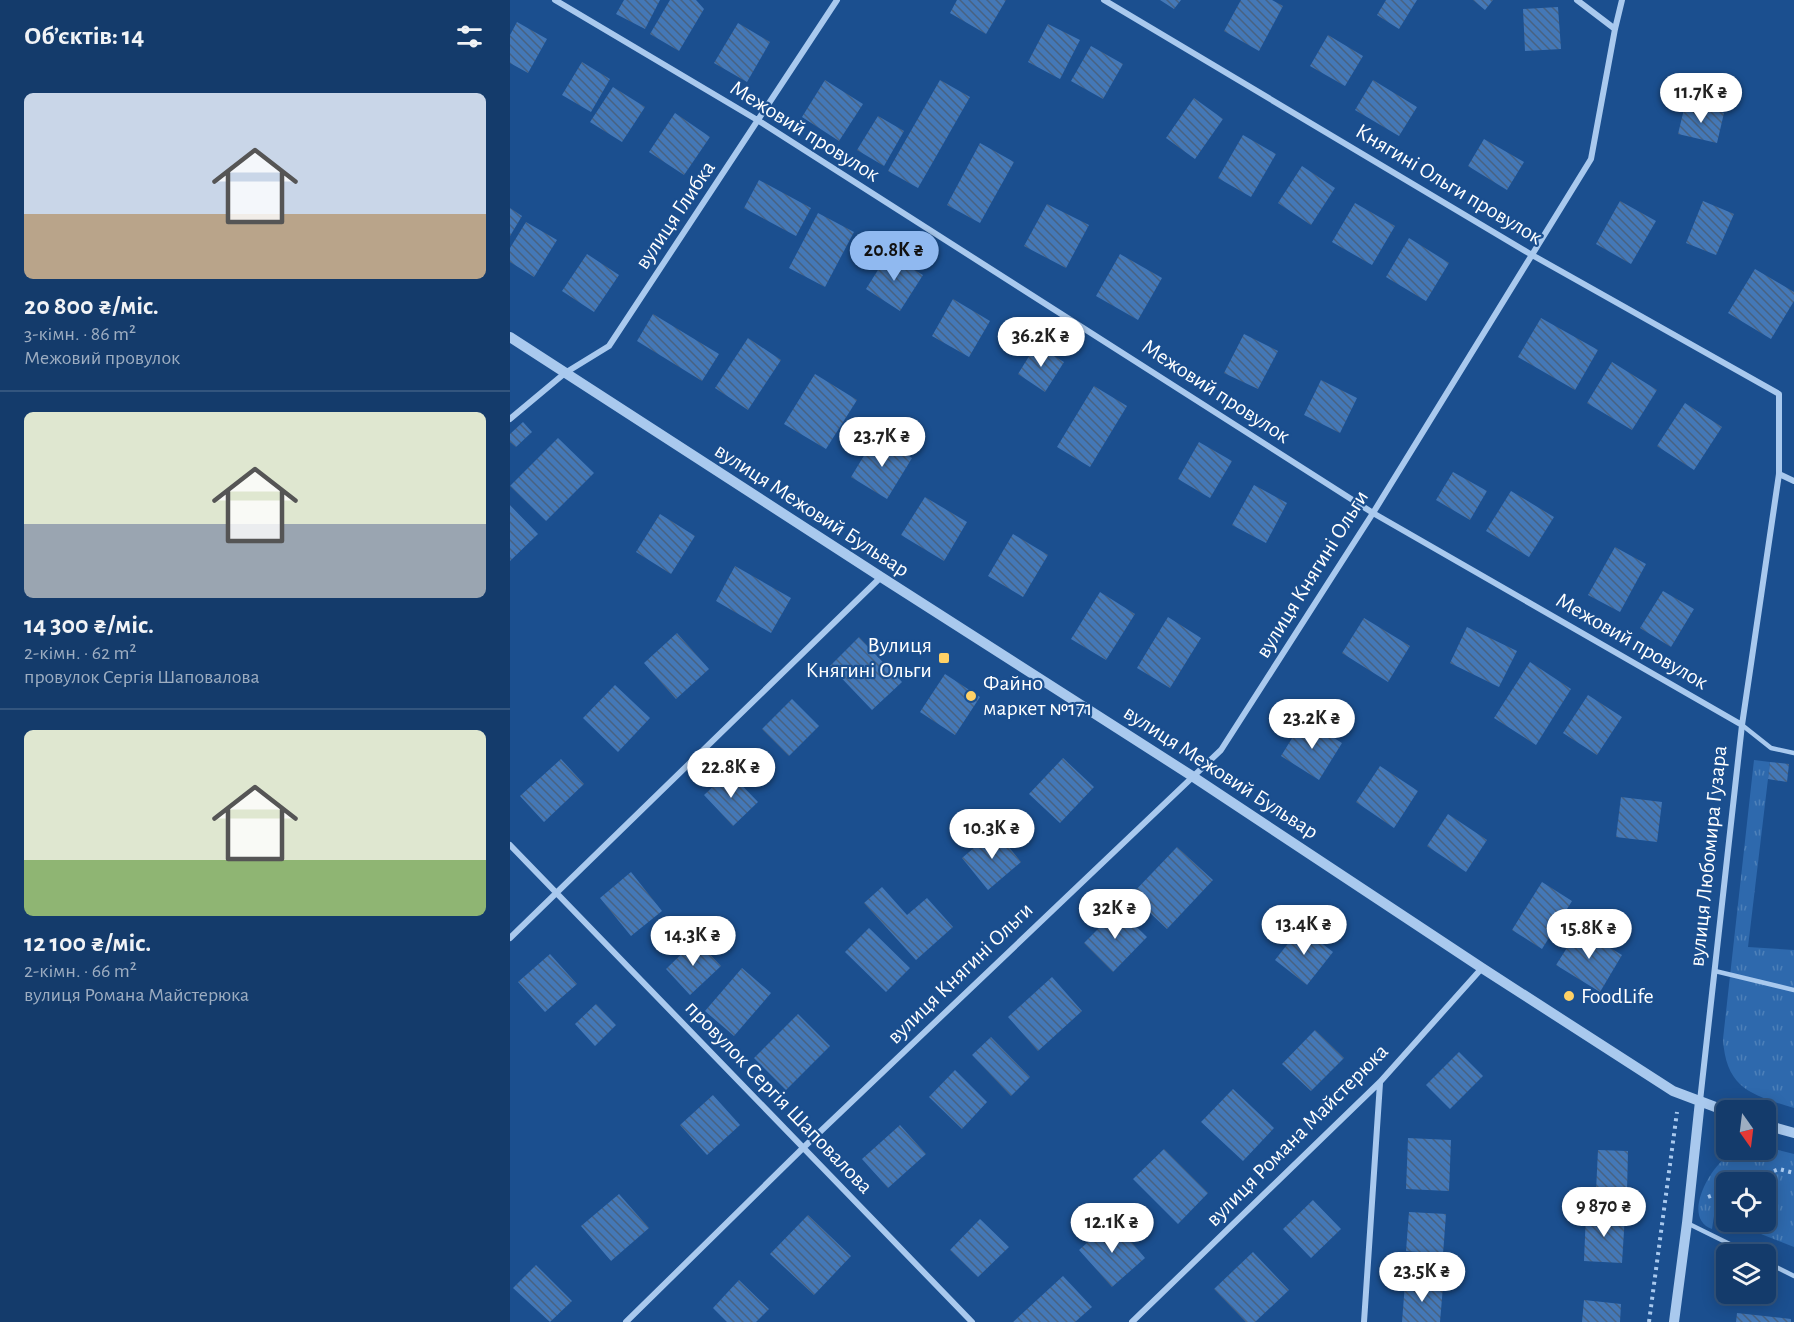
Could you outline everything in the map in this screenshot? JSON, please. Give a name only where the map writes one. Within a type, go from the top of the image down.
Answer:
[{"type":"street","name":"Межовий провулок","points":[[555,0],[759,121],[1373,513],[1742,724]]},
{"type":"street","name":"вулиця Глибка","points":[[510,419],[565,373],[609,346],[837,0]]},
{"type":"street","name":"Княгині Ольги провулок","points":[[1104,0],[1532,255],[1779,394]]},
{"type":"street","points":[[1577,0],[1615,29]]},
{"type":"street","name":"вулиця Княгині Ольги","points":[[626,1322],[803,1148],[1221,750],[1373,513],[1591,159],[1622,0]]},
{"type":"street","name":"вулиця Межовий Бульвар","points":[[510,336],[1192,776],[1482,968],[1679,1093],[1716,1107]]},
{"type":"street","name":"вулиця Любомира Гузара","points":[[1674,1322],[1742,724],[1779,474],[1779,394]]},
{"type":"street","points":[[1779,474],[1794,481]]},
{"type":"street","points":[[510,938],[881,577]]},
{"type":"street","name":"провулок Сергія Шаповалова","points":[[510,845],[972,1322]]},
{"type":"street","name":"вулиця Романа Майстерюка","points":[[1132,1322],[1380,1082],[1482,968]]},
{"type":"street","points":[[1364,1322],[1380,1082]]},
{"type":"street","points":[[1776,1128],[1794,1133]]},
{"type":"lane","points":[[1742,724],[1771,748],[1794,753]]},
{"type":"lane","points":[[1714,971],[1794,990]]},
{"type":"lane","points":[[1687,1223],[1730,1244]]},
{"type":"lane","points":[[1776,1267],[1794,1276]]},
{"type":"path","points":[[1649,1322],[1679,1093]]},
{"type":"path","points":[[1771,1172],[1779,1169],[1794,1173]]},
{"type":"green space","points":[[1754,760],[1770,762],[1748,947],[1794,950],[1794,1108],[1754,1094],[1744,1087],[1729,1069],[1723,1039]]},
{"type":"green space","points":[[1776,1150],[1794,1154],[1794,1247],[1756,1232],[1776,1232],[1776,1172],[1716,1172],[1716,1217],[1714,1216],[1712,1229],[1703,1223],[1699,1214],[1702,1192],[1714,1170],[1722,1161],[1776,1160]]},
{"type":"building","points":[[624,0],[660,0],[645,29],[616,14]]},
{"type":"building","points":[[670,0],[696,0],[704,9],[679,51],[650,34]]},
{"type":"building","points":[[957,0],[1006,0],[986,34],[950,13]]},
{"type":"building","points":[[1160,0],[1181,0],[1174,9]]},
{"type":"building","points":[[1241,0],[1272,0],[1283,6],[1259,51],[1224,31]]},
{"type":"building","points":[[1386,0],[1417,0],[1399,29],[1377,15]]},
{"type":"building","points":[[1473,0],[1493,0],[1485,10]]},
{"type":"building","points":[[1558,7],[1561,49],[1525,51],[1523,9]]},
{"type":"building","points":[[517,22],[547,39],[528,73],[510,63],[510,35]]},
{"type":"building","points":[[738,23],[770,42],[747,82],[714,63]]},
{"type":"building","points":[[1048,24],[1080,40],[1060,79],[1028,62]]},
{"type":"building","points":[[1328,35],[1363,56],[1345,86],[1310,66]]},
{"type":"building","points":[[1091,46],[1123,64],[1103,99],[1071,81]]},
{"type":"building","points":[[582,62],[610,79],[591,112],[562,95]]},
{"type":"building","points":[[825,80],[863,104],[839,141],[802,117]]},
{"type":"building","points":[[940,80],[970,97],[918,188],[888,171]]},
{"type":"building","points":[[1373,80],[1417,107],[1399,136],[1355,110]]},
{"type":"building","points":[[613,87],[645,107],[622,142],[590,122]]},
{"type":"building","points":[[1194,98],[1223,119],[1195,159],[1166,138]]},
{"type":"building","points":[[1685,105],[1724,113],[1717,143],[1678,134]]},
{"type":"building","points":[[675,113],[710,137],[684,175],[649,152]]},
{"type":"building","points":[[878,116],[904,131],[884,166],[857,150]]},
{"type":"building","points":[[1243,135],[1276,154],[1251,197],[1218,178]]},
{"type":"building","points":[[1484,139],[1524,162],[1507,190],[1468,166]]},
{"type":"building","points":[[980,143],[1014,162],[980,223],[947,205]]},
{"type":"building","points":[[1302,166],[1335,188],[1311,225],[1278,203]]},
{"type":"building","points":[[759,180],[811,208],[796,236],[744,208]]},
{"type":"building","points":[[1620,201],[1656,221],[1631,264],[1596,244]]},
{"type":"building","points":[[1703,201],[1734,214],[1716,255],[1686,243]]},
{"type":"building","points":[[1355,203],[1395,226],[1372,265],[1332,242]]},
{"type":"building","points":[[1047,204],[1089,225],[1066,268],[1024,246]]},
{"type":"building","points":[[510,208],[522,216],[510,236]]},
{"type":"building","points":[[818,213],[854,232],[825,287],[789,268]]},
{"type":"building","points":[[526,222],[557,240],[534,277],[510,262],[510,248]]},
{"type":"building","points":[[1409,238],[1449,263],[1426,301],[1386,277]]},
{"type":"building","points":[[587,254],[619,275],[594,312],[562,291]]},
{"type":"building","points":[[888,254],[923,275],[900,311],[866,289]]},
{"type":"building","points":[[1120,254],[1162,278],[1138,320],[1096,296]]},
{"type":"building","points":[[1755,269],[1794,292],[1794,301],[1771,339],[1728,313]]},
{"type":"building","points":[[953,299],[990,321],[969,357],[932,336]]},
{"type":"building","points":[[653,314],[719,354],[702,381],[637,341]]},
{"type":"building","points":[[1541,318],[1598,350],[1575,390],[1518,357]]},
{"type":"building","points":[[1244,334],[1278,351],[1258,389],[1224,373]]},
{"type":"building","points":[[748,338],[781,360],[748,410],[715,388]]},
{"type":"building","points":[[1036,345],[1064,362],[1045,392],[1018,374]]},
{"type":"building","points":[[1612,362],[1657,390],[1632,430],[1587,403]]},
{"type":"building","points":[[815,374],[857,400],[826,449],[784,424]]},
{"type":"building","points":[[1321,380],[1357,398],[1340,433],[1304,415]]},
{"type":"building","points":[[1094,386],[1127,406],[1090,467],[1057,447]]},
{"type":"building","points":[[1685,403],[1722,427],[1694,470],[1657,446]]},
{"type":"building","points":[[523,422],[532,432],[516,447],[510,442],[510,434]]},
{"type":"building","points":[[876,436],[912,458],[887,499],[851,477]]},
{"type":"building","points":[[558,438],[594,473],[546,521],[510,486]]},
{"type":"building","points":[[1199,442],[1232,461],[1210,498],[1178,479]]},
{"type":"building","points":[[1453,472],[1487,491],[1470,520],[1436,500]]},
{"type":"building","points":[[1254,485],[1287,503],[1266,543],[1232,525]]},
{"type":"building","points":[[1511,491],[1554,517],[1529,557],[1486,531]]},
{"type":"building","points":[[925,497],[967,522],[944,561],[901,535]]},
{"type":"building","points":[[510,505],[538,534],[510,561]]},
{"type":"building","points":[[660,514],[695,536],[671,574],[636,552]]},
{"type":"building","points":[[1013,534],[1048,555],[1023,597],[988,576]]},
{"type":"building","points":[[1615,547],[1646,564],[1620,612],[1588,595]]},
{"type":"building","points":[[735,566],[791,598],[771,633],[716,601]]},
{"type":"building","points":[[1663,591],[1694,609],[1671,647],[1640,628]]},
{"type":"building","points":[[1100,592],[1135,614],[1106,660],[1071,639]]},
{"type":"building","points":[[1168,617],[1201,638],[1170,688],[1137,668]]},
{"type":"building","points":[[1364,618],[1410,646],[1388,682],[1342,653]]},
{"type":"building","points":[[1467,627],[1517,651],[1499,687],[1450,663]]},
{"type":"building","points":[[677,633],[709,669],[676,699],[644,663]]},
{"type":"building","points":[[859,637],[902,682],[872,710],[830,666]]},
{"type":"building","points":[[1530,662],[1571,689],[1536,745],[1494,718]]},
{"type":"building","points":[[945,674],[980,697],[955,735],[920,712]]},
{"type":"building","points":[[615,685],[650,718],[618,752],[583,718]]},
{"type":"building","points":[[1588,695],[1622,717],[1597,755],[1563,733]]},
{"type":"building","points":[[792,699],[819,726],[789,756],[762,729]]},
{"type":"building","points":[[1304,719],[1342,743],[1319,780],[1281,756]]},
{"type":"building","points":[[1063,758],[1094,787],[1060,823],[1029,794]]},
{"type":"building","points":[[561,759],[584,784],[544,822],[520,796]]},
{"type":"building","points":[[1770,762],[1789,764],[1787,782],[1768,779]]},
{"type":"building","points":[[1380,766],[1418,791],[1394,828],[1356,802]]},
{"type":"building","points":[[729,772],[758,802],[733,826],[704,795]]},
{"type":"building","points":[[1621,797],[1662,802],[1657,842],[1616,837]]},
{"type":"building","points":[[1448,814],[1487,840],[1466,872],[1427,846]]},
{"type":"building","points":[[995,830],[1021,862],[988,890],[962,858]]},
{"type":"building","points":[[1177,847],[1213,880],[1167,929],[1131,895]]},
{"type":"building","points":[[631,872],[662,911],[631,936],[600,898]]},
{"type":"building","points":[[1542,882],[1572,901],[1542,949],[1512,930]]},
{"type":"building","points":[[882,887],[907,915],[927,898],[953,927],[916,960],[864,903]]},
{"type":"building","points":[[1118,909],[1147,937],[1113,972],[1084,943]]},
{"type":"building","points":[[1301,927],[1333,952],[1307,985],[1275,960]]},
{"type":"building","points":[[869,928],[910,968],[886,992],[845,952]]},
{"type":"building","points":[[1579,929],[1622,955],[1600,992],[1556,965]]},
{"type":"building","points":[[696,940],[721,966],[690,995],[666,969]]},
{"type":"building","points":[[550,954],[577,984],[545,1012],[518,982]]},
{"type":"building","points":[[742,968],[771,993],[734,1036],[705,1011]]},
{"type":"building","points":[[1052,977],[1082,1011],[1038,1051],[1008,1017]]},
{"type":"building","points":[[596,1004],[616,1025],[595,1046],[575,1024]]},
{"type":"building","points":[[798,1014],[830,1046],[786,1090],[754,1058]]},
{"type":"building","points":[[1315,1030],[1344,1058],[1311,1091],[1282,1064]]},
{"type":"building","points":[[991,1037],[1030,1077],[1011,1096],[972,1055]]},
{"type":"building","points":[[1459,1052],[1483,1076],[1450,1109],[1426,1085]]},
{"type":"building","points":[[955,1070],[987,1102],[962,1129],[929,1097]]},
{"type":"building","points":[[1233,1089],[1274,1128],[1243,1161],[1201,1122]]},
{"type":"building","points":[[713,1095],[740,1125],[707,1155],[680,1125]]},
{"type":"building","points":[[900,1125],[926,1154],[888,1188],[862,1159]]},
{"type":"building","points":[[1408,1138],[1451,1140],[1449,1191],[1406,1189]]},
{"type":"building","points":[[1164,1149],[1208,1193],[1178,1224],[1133,1179]]},
{"type":"building","points":[[1598,1150],[1628,1151],[1627,1192],[1596,1191]]},
{"type":"building","points":[[619,1194],[649,1228],[611,1261],[581,1226]]},
{"type":"building","points":[[1313,1200],[1341,1229],[1311,1258],[1283,1229]]},
{"type":"building","points":[[1409,1212],[1446,1214],[1443,1254],[1406,1251]]},
{"type":"building","points":[[1586,1213],[1625,1215],[1622,1263],[1584,1261]]},
{"type":"building","points":[[808,1215],[851,1256],[814,1295],[770,1254]]},
{"type":"building","points":[[980,1219],[1009,1247],[978,1277],[950,1250]]},
{"type":"building","points":[[1113,1220],[1145,1258],[1112,1287],[1079,1250]]},
{"type":"building","points":[[1253,1252],[1289,1290],[1255,1322],[1246,1322],[1214,1289]]},
{"type":"building","points":[[536,1265],[572,1301],[550,1322],[513,1288]]},
{"type":"building","points":[[1063,1276],[1092,1307],[1075,1322],[1013,1322]]},
{"type":"building","points":[[739,1280],[769,1309],[756,1322],[727,1322],[713,1308]]},
{"type":"building","points":[[1405,1283],[1443,1286],[1440,1322],[1402,1322]]},
{"type":"building","points":[[1584,1300],[1621,1304],[1620,1322],[1582,1322]]},
{"type":"building","points":[[1737,1313],[1791,1319],[1791,1322],[1736,1322]]},
{"type":"place","name":"Вулиця Княгині Ольги","points":[[944,658]]},
{"type":"place","name":"Файно маркет №171","points":[[971,696]]},
{"type":"place","name":"FoodLife","points":[[1569,996]]}]
